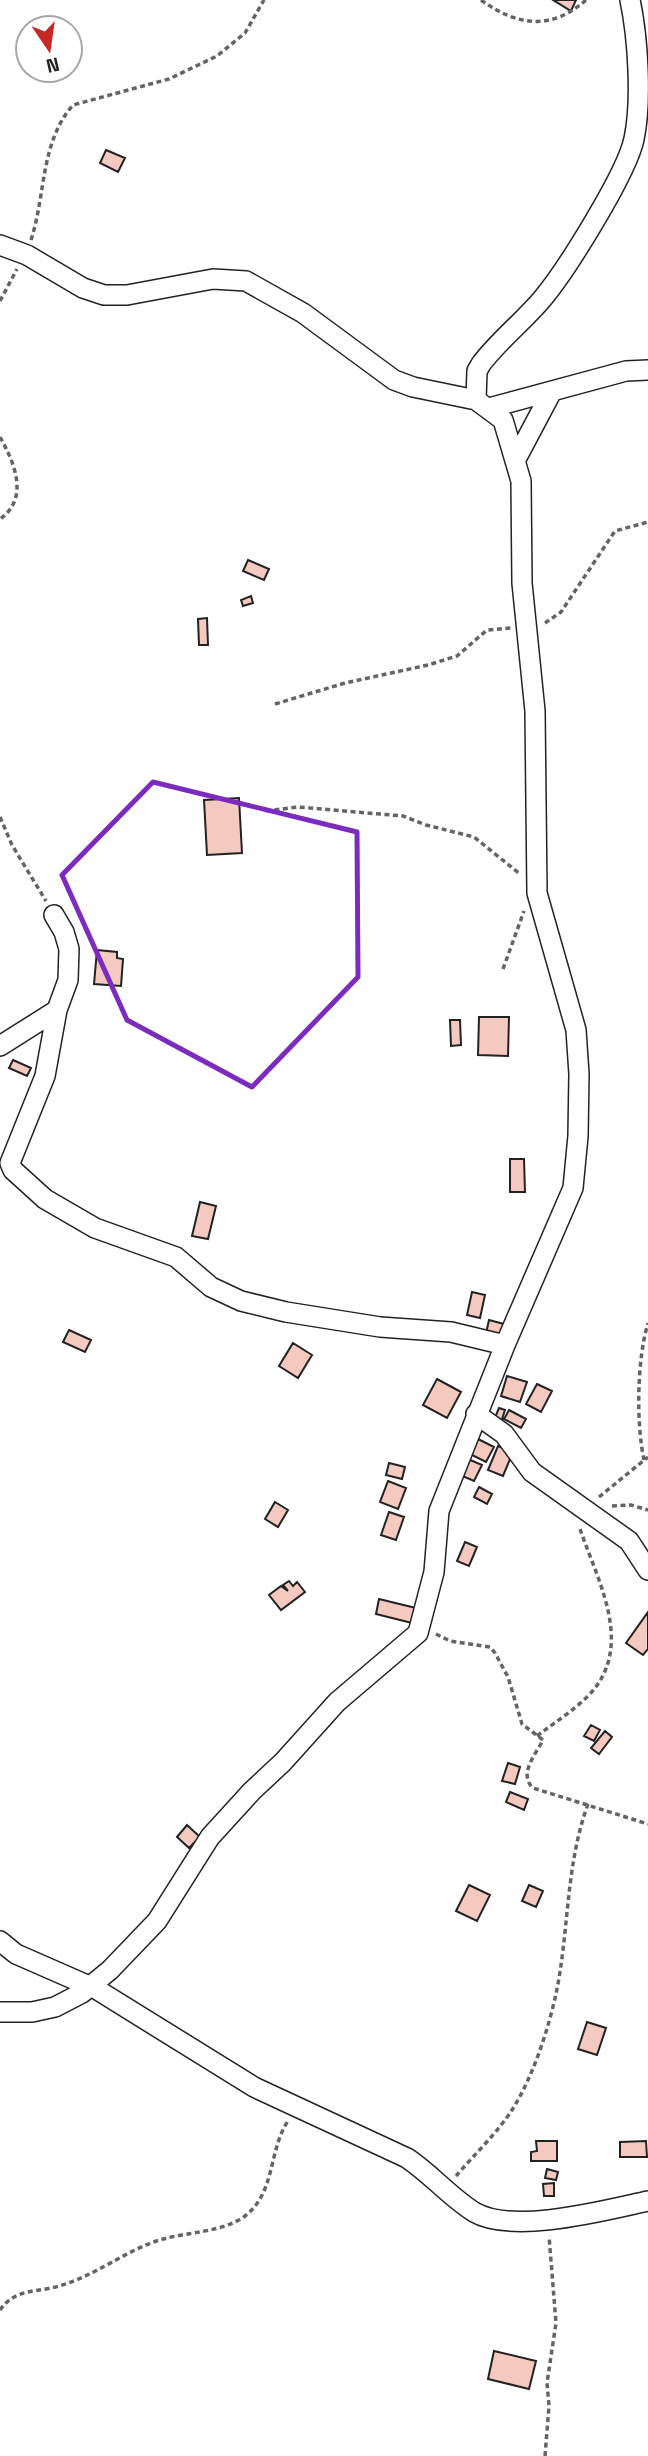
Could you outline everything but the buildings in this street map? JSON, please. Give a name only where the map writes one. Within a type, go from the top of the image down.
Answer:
[{"type":"street","points":[[0,2012],[32,2012],[55,2007],[82,1993],[110,1970],[157,1922],[210,1837],[251,1791],[283,1762],[337,1702],[414,1639],[434,1572],[439,1511],[476,1414],[573,1188],[578,1136],[576,1030],[536,890],[535,711],[522,583],[523,504],[516,459],[503,420],[483,404],[477,371],[542,299],[567,264],[621,169],[634,140],[635,28],[630,0]]},
{"type":"street","points":[[0,245],[27,254],[83,288],[104,295],[127,295],[213,279],[246,281],[303,313],[394,380],[483,404],[551,393],[626,371],[648,370]]},
{"type":"street","points":[[516,459],[551,393]]},
{"type":"street","points":[[54,915],[64,932],[70,966],[57,1010],[45,1076],[10,1163],[13,1170],[45,1199],[95,1228],[176,1257],[211,1287],[241,1301],[286,1312],[380,1327],[451,1332],[505,1345]]},
{"type":"street","points":[[0,1046],[57,1010]]},
{"type":"street","points":[[476,1414],[504,1434],[532,1472],[582,1504],[629,1541],[648,1570]]},
{"type":"street","points":[[0,1941],[16,1954],[89,1985],[254,2087],[407,2158],[474,2211],[486,2217],[503,2220],[545,2220],[596,2213],[648,2201]]},
{"type":"path","points":[[0,301],[27,254],[41,209],[47,150],[64,114],[73,105],[169,79],[217,56],[245,33],[264,0]]},
{"type":"path","points":[[481,0],[525,21],[542,22],[558,19],[586,0]]},
{"type":"path","points":[[0,437],[16,467],[18,484],[15,499],[0,519]]},
{"type":"path","points":[[275,704],[345,683],[428,666],[457,656],[480,634],[492,629],[512,628],[526,636],[561,612],[615,531],[648,522]]},
{"type":"path","points":[[266,811],[298,807],[403,816],[426,825],[474,837],[536,890],[503,969]]},
{"type":"path","points":[[0,817],[12,845],[54,915]]},
{"type":"path","points":[[582,1504],[646,1458],[639,1427],[643,1339],[648,1323]]},
{"type":"path","points":[[582,1504],[603,1507],[631,1506],[648,1510]]},
{"type":"path","points":[[537,1736],[588,1696],[603,1676],[610,1655],[612,1634],[608,1602],[582,1504]]},
{"type":"path","points":[[421,1622],[442,1638],[490,1647],[495,1653],[508,1677],[522,1724],[543,1741],[527,1772],[529,1784],[553,1795],[648,1824]]},
{"type":"path","points":[[448,2189],[512,2110],[533,2067],[557,1990],[572,1866],[579,1829],[588,1804]]},
{"type":"path","points":[[0,2310],[17,2294],[70,2282],[99,2272],[162,2239],[221,2226],[247,2215],[257,2204],[271,2176],[276,2147],[284,2127],[297,2107]]},
{"type":"path","points":[[545,2220],[552,2251],[556,2323],[547,2383],[549,2406],[545,2456]]},
{"type":"highlighted area","points":[[153,782],[357,832],[358,977],[252,1087],[127,1020],[62,875]]}]
